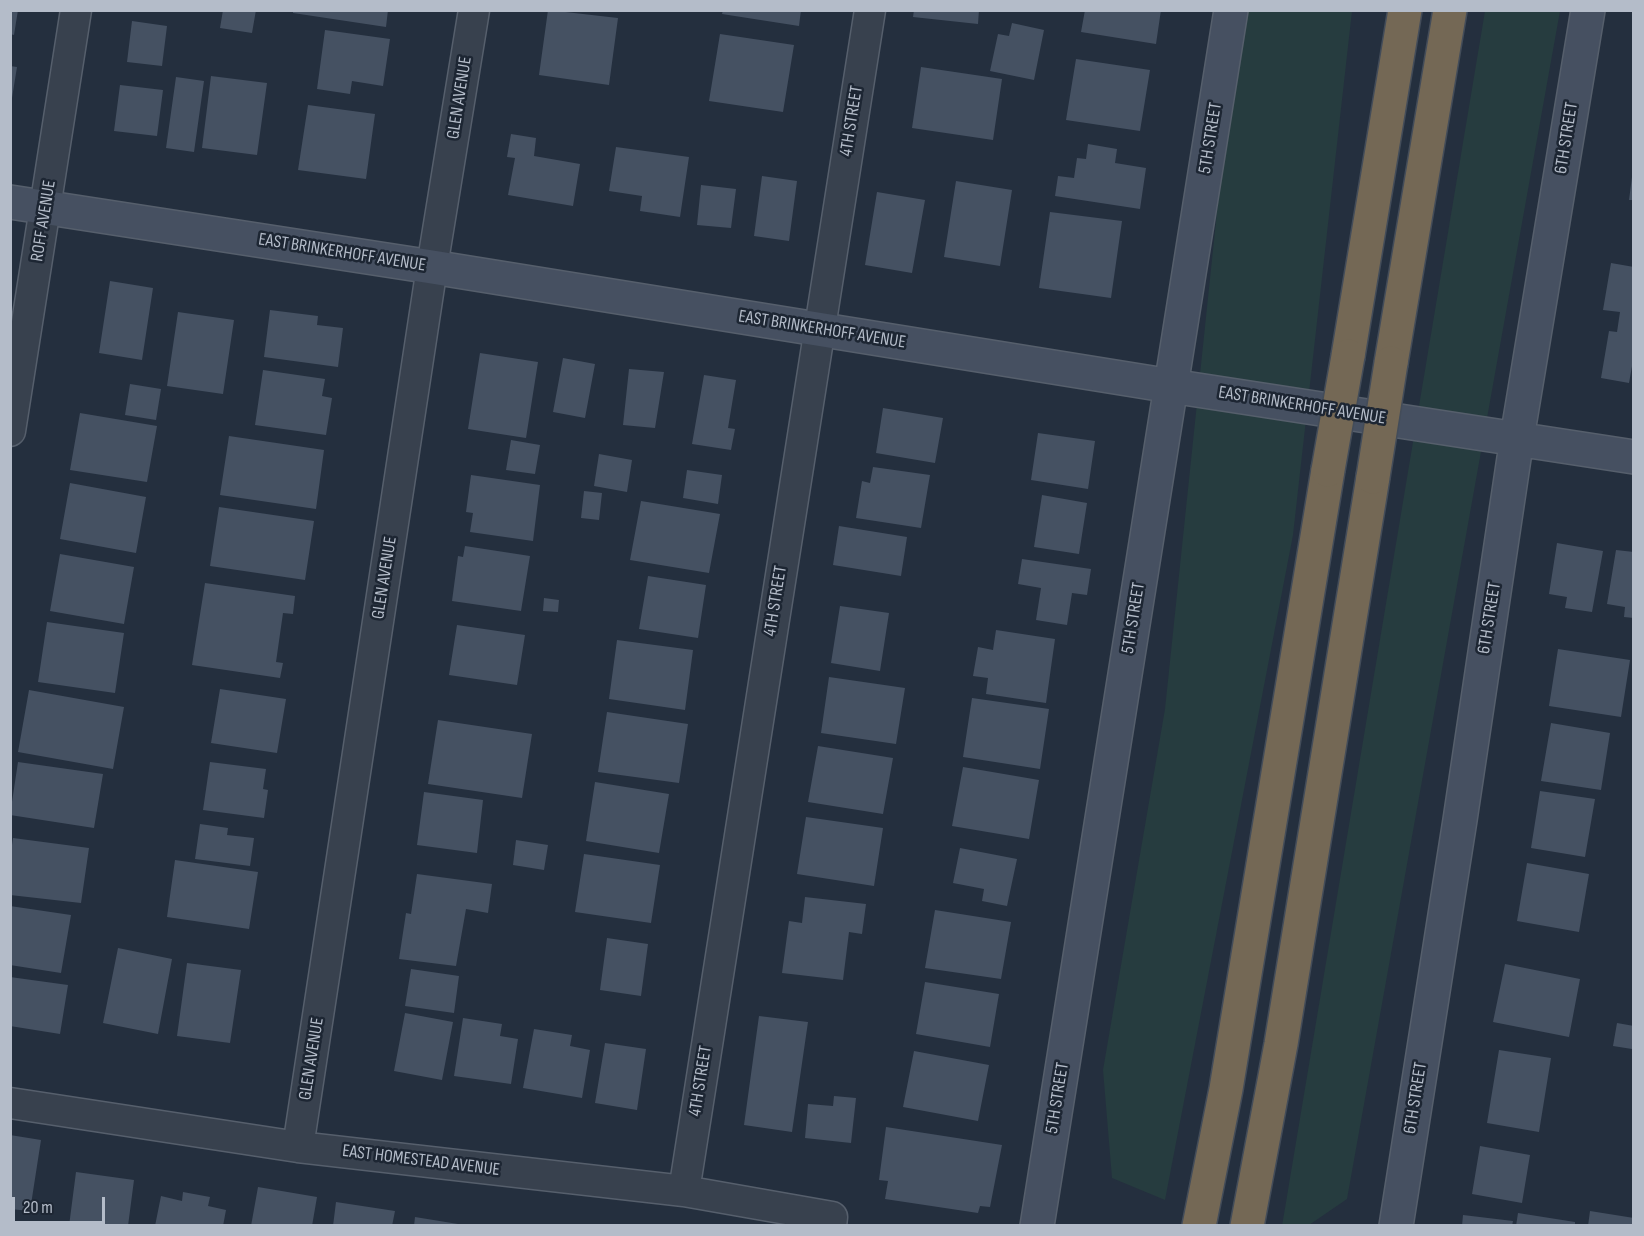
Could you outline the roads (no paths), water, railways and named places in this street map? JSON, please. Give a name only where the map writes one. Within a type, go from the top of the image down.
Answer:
[{"type":"highway","points":[[1199,1226],[1226,1089],[1405,10]]},
{"type":"highway","points":[[1246,1226],[1281,1044],[1450,10]]},
{"type":"main road","name":"5TH STREET","points":[[1037,1226],[1231,10]]},
{"type":"main road","name":"6TH STREET","points":[[1396,1226],[1517,438],[1588,10]]},
{"type":"main road","name":"EAST BRINKERHOFF AVENUE","points":[[10,202],[1634,457]]},
{"type":"street","name":"ROFF AVENUE","points":[[10,431],[76,10]]},
{"type":"street","name":"GLEN AVENUE","points":[[298,1147],[432,267],[474,10]]},
{"type":"street","name":"4TH STREET","points":[[684,1191],[870,10]]},
{"type":"street","name":"EAST HOMESTEAD AVENUE","points":[[10,1103],[298,1147],[684,1191],[831,1221]]}]
